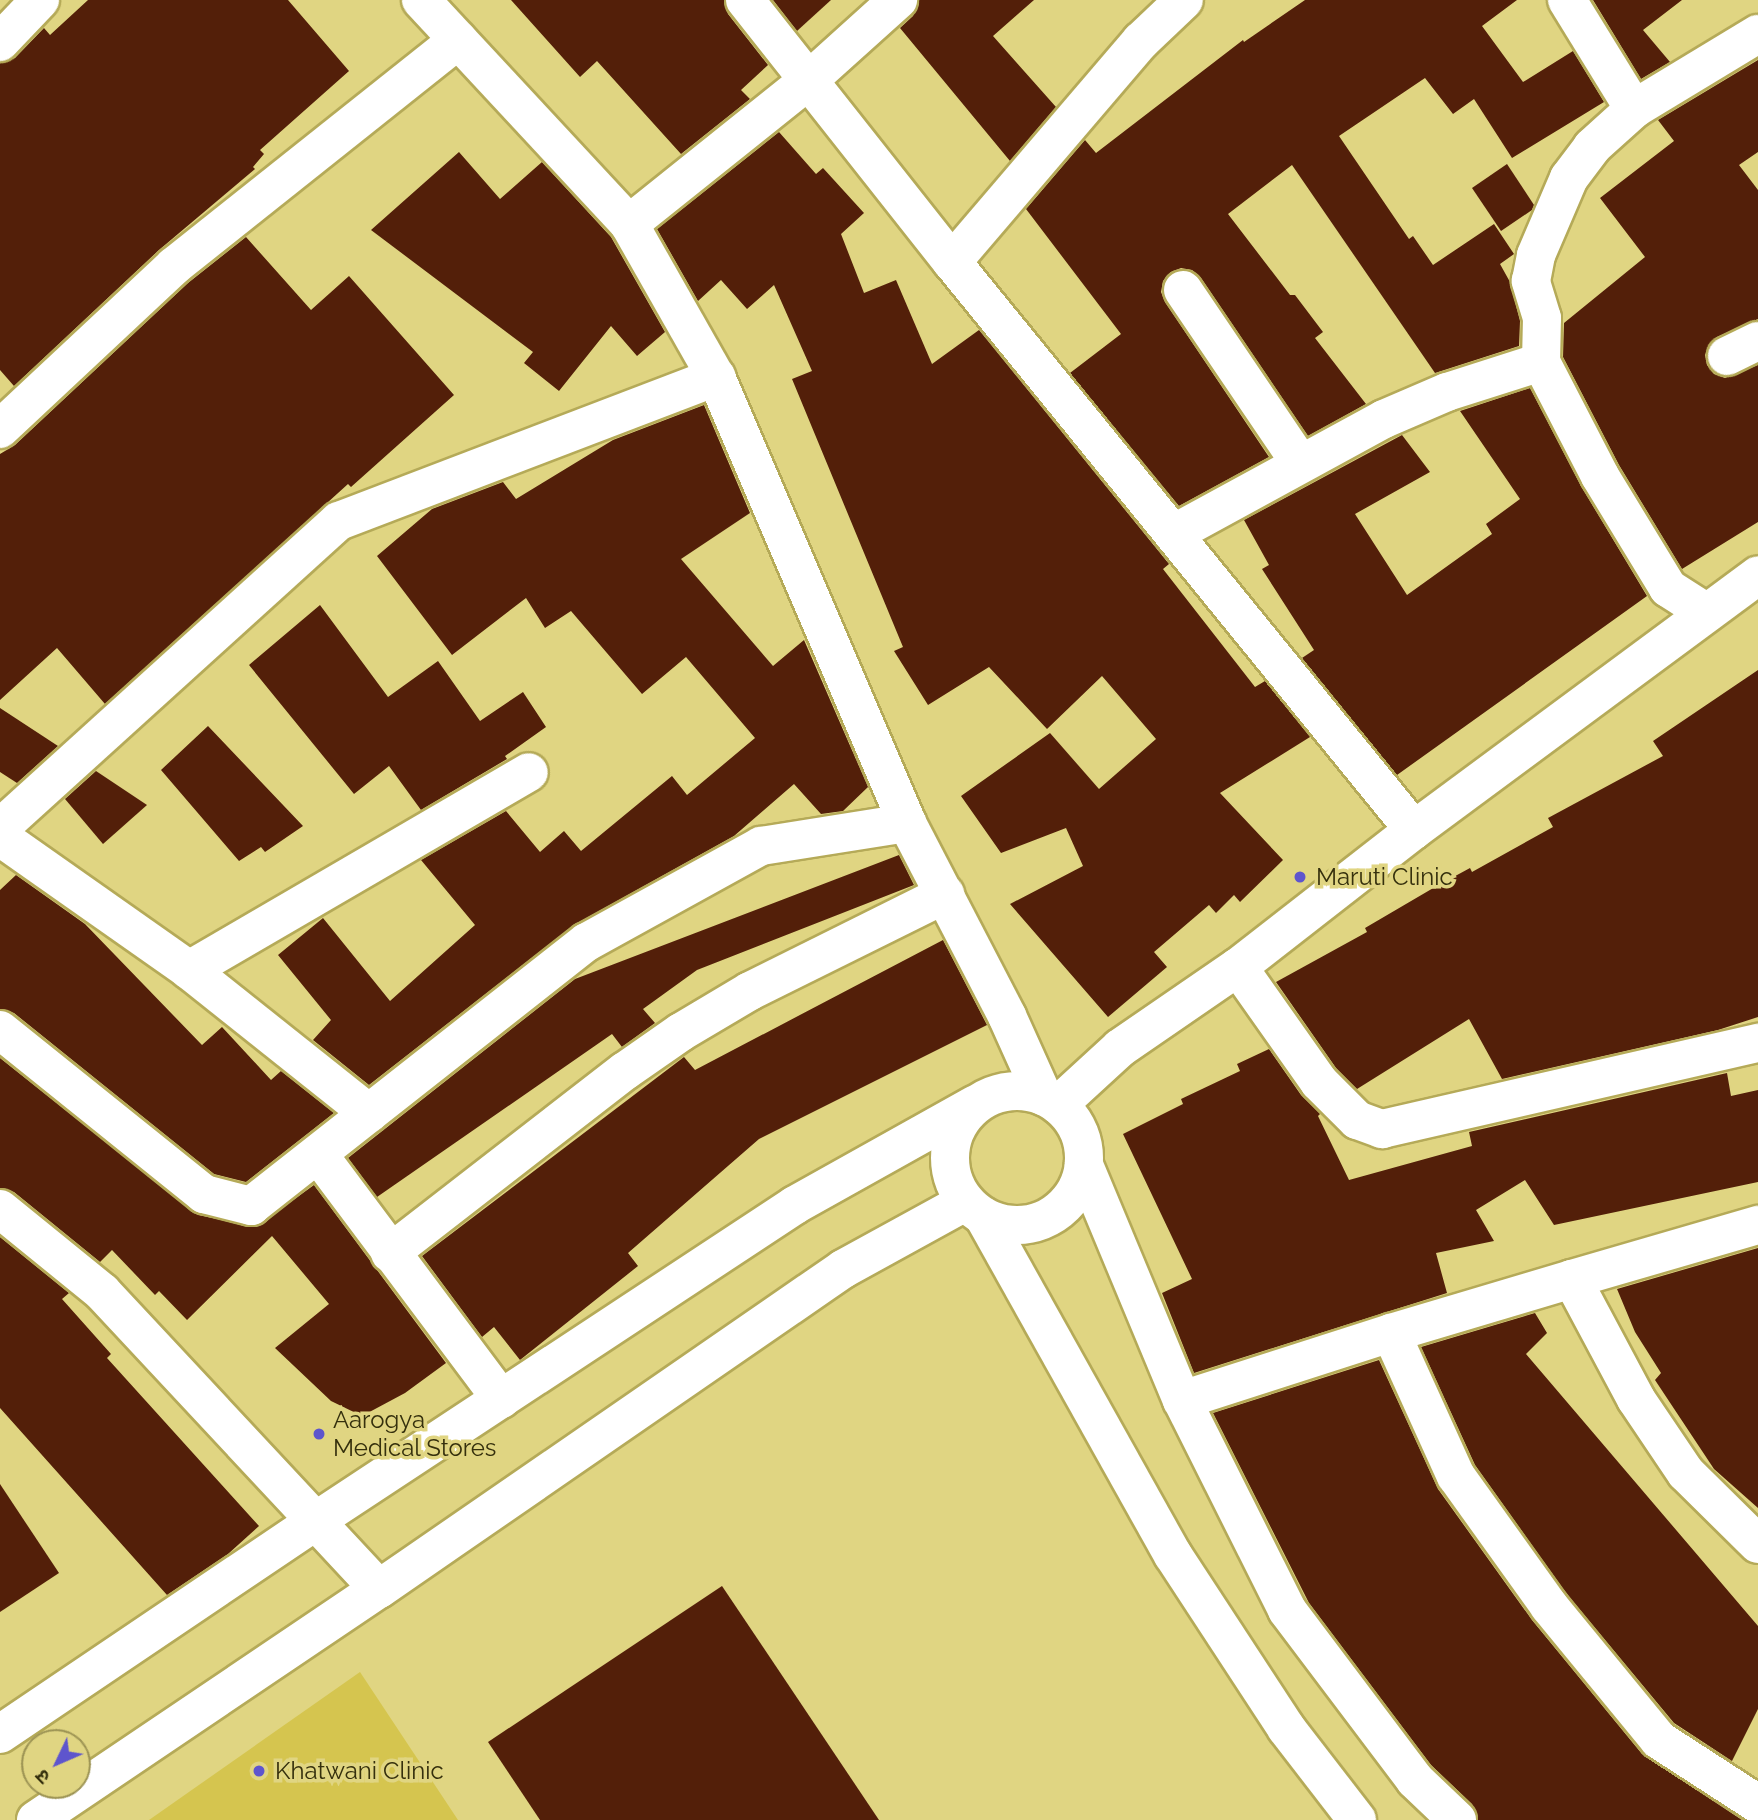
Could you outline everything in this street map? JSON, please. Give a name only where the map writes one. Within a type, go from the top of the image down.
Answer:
[{"type":"street","points":[[0,42],[40,0]]},
{"type":"street","points":[[421,0],[629,224],[716,377],[907,823],[1050,1100],[1079,1131],[1084,1166],[1182,1400],[1286,1610],[1415,1780],[1457,1820]]},
{"type":"street","points":[[745,0],[1172,534],[1414,830]]},
{"type":"street","points":[[629,224],[809,79],[898,0]]},
{"type":"street","points":[[953,262],[1142,41],[1184,0]]},
{"type":"street","points":[[1567,0],[1634,110]]},
{"type":"street","points":[[1707,612],[1668,589],[1600,476],[1541,362],[1542,318],[1531,281],[1536,255],[1569,178],[1592,147],[1634,110],[1758,34]]},
{"type":"street","points":[[7,408],[174,266],[458,40]]},
{"type":"street","points":[[1183,290],[1300,463]]},
{"type":"street","points":[[1172,534],[1384,419],[1447,392],[1541,362]]},
{"type":"street","points":[[0,828],[339,521],[716,377]]},
{"type":"street","points":[[0,1734],[317,1520],[795,1205],[974,1105],[1007,1091],[1050,1100],[1238,967],[1414,830],[1758,575]]},
{"type":"street","points":[[189,970],[529,772]]},
{"type":"street","points":[[0,1030],[204,1194],[251,1206],[587,942],[761,846],[907,823]]},
{"type":"street","points":[[0,837],[189,970],[369,1113]]},
{"type":"street","points":[[390,1253],[625,1071],[681,1032],[750,991],[945,894]]},
{"type":"street","points":[[1238,967],[1319,1082],[1357,1120],[1382,1129],[1758,1043]]},
{"type":"street","points":[[974,1105],[960,1121],[951,1141],[950,1163],[954,1183],[975,1209],[1172,1555],[1286,1728],[1357,1820]]},
{"type":"street","points":[[318,1154],[501,1399]]},
{"type":"street","points":[[975,1209],[1004,1224],[1027,1225],[1048,1218],[1066,1205],[1078,1187],[1084,1166]]},
{"type":"street","points":[[0,1209],[102,1293],[379,1589]]},
{"type":"street","points":[[36,1820],[379,1589],[843,1269],[975,1209]]},
{"type":"street","points":[[1182,1400],[1391,1333],[1758,1226]]},
{"type":"street","points":[[1572,1279],[1636,1399],[1686,1473],[1758,1544]]},
{"type":"street","points":[[1391,1333],[1456,1476],[1549,1606],[1659,1740],[1758,1804]]},
{"type":"shaded area","points":[[360,1672],[458,1820],[149,1820]]},
{"type":"building","points":[[88,0],[288,0],[349,71],[260,150],[264,154],[253,167],[255,169],[159,250],[14,386],[0,370],[0,63],[15,58],[44,28],[50,35]]},
{"type":"building","points":[[511,0],[724,0],[728,14],[768,65],[741,90],[750,99],[681,154],[597,61],[580,77]]},
{"type":"building","points":[[773,0],[831,0],[797,31]]},
{"type":"building","points":[[919,0],[1034,0],[993,36],[1056,107],[1010,161],[900,28],[913,16]]},
{"type":"building","points":[[1305,0],[1517,0],[1482,26],[1523,82],[1573,51],[1604,102],[1512,158],[1474,99],[1453,114],[1425,78],[1339,136],[1409,239],[1413,236],[1433,265],[1494,224],[1514,254],[1500,264],[1510,282],[1520,321],[1519,346],[1435,373],[1292,165],[1228,214],[1290,295],[1295,295],[1323,332],[1315,338],[1366,404],[1308,436],[1201,278],[1192,270],[1181,268],[1171,272],[1163,281],[1161,292],[1165,302],[1269,457],[1179,506],[1070,373],[1121,334],[1026,209],[1085,140],[1096,153],[1243,40],[1244,42]]},
{"type":"building","points":[[1593,0],[1682,0],[1643,30],[1670,62],[1641,79]]},
{"type":"building","points":[[1758,60],[1758,152],[1739,165],[1758,190],[1758,319],[1717,337],[1709,344],[1705,355],[1707,365],[1714,374],[1725,378],[1758,365],[1758,522],[1682,569],[1619,465],[1563,357],[1564,323],[1645,257],[1600,198],[1674,141],[1658,120]]},
{"type":"building","points":[[779,132],[816,174],[823,168],[864,213],[841,234],[864,293],[896,280],[932,364],[979,330],[1169,564],[1163,569],[1255,687],[1265,681],[1310,737],[1220,793],[1283,860],[1240,902],[1234,895],[1216,913],[1209,905],[1154,952],[1167,967],[1108,1017],[1010,904],[1083,866],[1066,828],[1001,853],[961,796],[1050,733],[1099,789],[1156,739],[1102,676],[1047,729],[989,667],[928,705],[894,651],[903,647],[792,379],[812,371],[774,285],[747,309],[721,280],[698,301],[657,229]]},
{"type":"building","points":[[459,152],[500,199],[542,162],[611,237],[665,332],[637,356],[611,326],[559,391],[524,363],[533,352],[371,230]]},
{"type":"building","points":[[1507,164],[1534,205],[1532,210],[1501,231],[1472,188]]},
{"type":"building","points":[[246,237],[311,310],[349,276],[454,395],[351,487],[348,484],[105,704],[57,648],[0,700],[0,454],[15,445],[188,283]]},
{"type":"building","points":[[1530,388],[1581,486],[1647,596],[1397,775],[1302,658],[1314,650],[1262,569],[1269,565],[1244,520],[1402,435],[1430,472],[1355,514],[1407,595],[1492,534],[1486,524],[1520,499],[1460,411]]},
{"type":"building","points":[[704,405],[750,513],[681,559],[773,666],[804,640],[868,787],[843,811],[821,814],[794,784],[734,836],[574,925],[369,1085],[313,1040],[331,1020],[278,955],[323,918],[390,1001],[475,925],[421,860],[506,811],[540,852],[564,831],[581,851],[672,776],[687,795],[755,738],[686,657],[642,694],[571,611],[545,628],[526,598],[452,655],[377,556],[432,509],[503,482],[516,499],[613,440]]},
{"type":"building","points":[[320,605],[388,697],[438,661],[480,721],[523,692],[546,727],[505,756],[507,759],[421,810],[389,766],[354,794],[249,665]]},
{"type":"building","points":[[1758,670],[1758,1017],[1718,1030],[1502,1079],[1469,1019],[1357,1089],[1336,1068],[1276,982],[1367,932],[1365,928],[1435,887],[1470,868],[1472,872],[1553,827],[1548,818],[1663,756],[1653,741]]},
{"type":"building","points":[[0,708],[58,746],[17,783],[0,772]]},
{"type":"building","points":[[208,726],[303,826],[265,852],[261,847],[239,861],[161,770]]},
{"type":"building","points":[[96,771],[147,805],[103,844],[65,799]]},
{"type":"building","points":[[899,855],[914,885],[697,970],[643,1009],[655,1023],[622,1047],[612,1034],[377,1197],[348,1158],[575,979]]},
{"type":"building","points":[[16,875],[85,924],[202,1045],[222,1027],[271,1080],[281,1071],[334,1113],[246,1182],[214,1174],[14,1013],[0,1009],[0,890]]},
{"type":"building","points":[[943,940],[987,1025],[759,1139],[628,1253],[638,1266],[520,1360],[494,1327],[482,1337],[422,1256],[684,1057],[695,1070]]},
{"type":"building","points":[[1269,1049],[1301,1095],[1320,1114],[1318,1116],[1349,1180],[1472,1146],[1469,1132],[1727,1073],[1731,1096],[1758,1090],[1758,1182],[1554,1225],[1525,1180],[1476,1210],[1494,1241],[1436,1253],[1447,1293],[1194,1373],[1162,1293],[1192,1279],[1123,1134],[1183,1104],[1181,1099],[1240,1071],[1237,1064]]},
{"type":"building","points":[[0,1058],[198,1215],[256,1227],[314,1185],[446,1363],[405,1393],[362,1416],[331,1401],[275,1348],[329,1304],[272,1236],[187,1320],[159,1291],[155,1295],[112,1250],[100,1262],[14,1192],[0,1188]]},
{"type":"building","points":[[0,1237],[69,1293],[62,1299],[111,1354],[107,1358],[259,1526],[228,1554],[167,1595],[0,1408]]},
{"type":"building","points":[[1758,1248],[1758,1508],[1714,1469],[1655,1380],[1661,1373],[1635,1332],[1617,1289]]},
{"type":"building","points":[[1535,1313],[1547,1333],[1526,1354],[1758,1626],[1758,1709],[1732,1761],[1674,1723],[1566,1593],[1475,1465],[1421,1347]]},
{"type":"building","points":[[1379,1360],[1438,1489],[1532,1620],[1642,1754],[1742,1820],[1478,1820],[1472,1804],[1431,1765],[1309,1603],[1213,1413]]},
{"type":"building","points":[[0,1484],[59,1573],[0,1612]]},
{"type":"building","points":[[722,1586],[879,1820],[540,1820],[488,1742]]},
{"type":"place","name":"Maruti Clinic","points":[[1300,877]]},
{"type":"place","name":"Aarogya Medical Stores","points":[[319,1434]]},
{"type":"place","name":"Khatwani Clinic","points":[[259,1771]]}]
